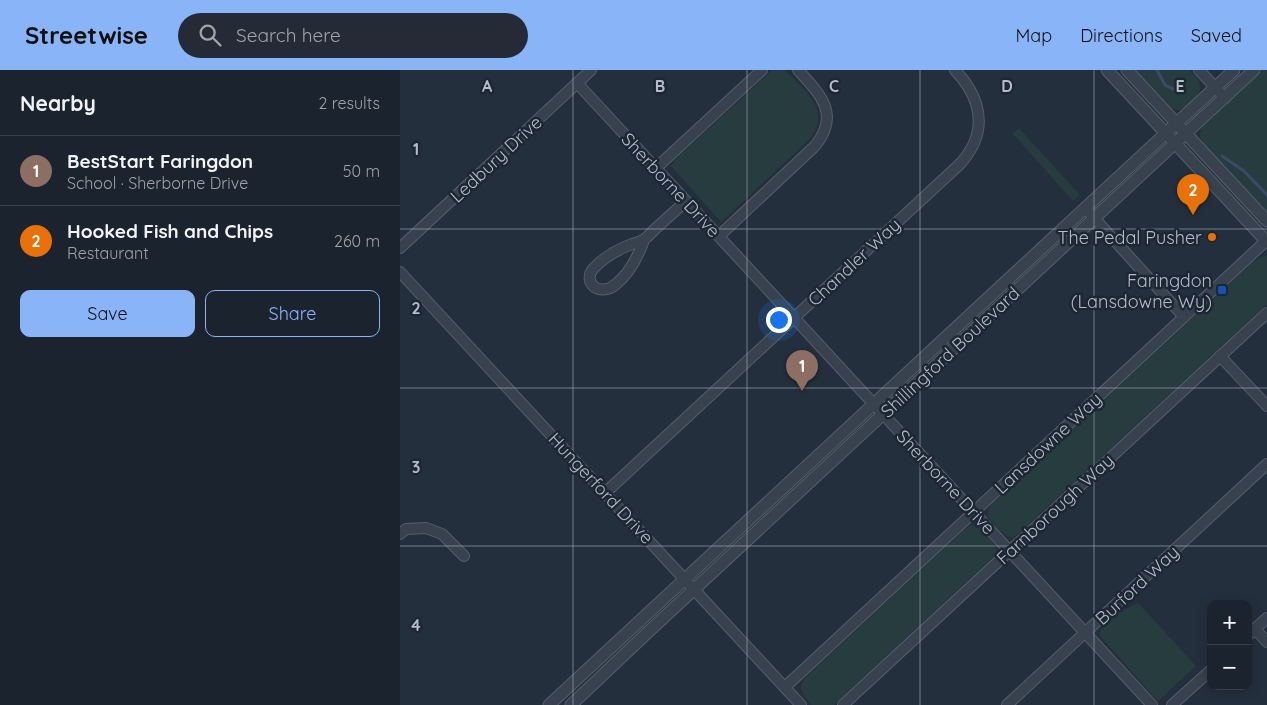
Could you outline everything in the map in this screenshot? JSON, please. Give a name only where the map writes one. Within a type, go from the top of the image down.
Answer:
[{"type":"street","name":"Ledbury Drive","points":[[400,248],[592,70]]},
{"type":"street","points":[[656,168],[762,70]]},
{"type":"street","points":[[719,236],[821,140],[827,116],[824,101],[798,70]]},
{"type":"street","name":"Chandler Way","points":[[605,493],[951,172],[968,154],[977,131],[978,109],[970,88],[955,70]]},
{"type":"street","points":[[1107,70],[1267,241]]},
{"type":"street","points":[[1128,70],[1267,220]]},
{"type":"street","points":[[1199,70],[1225,98]]},
{"type":"street","name":"Shillingford Boulevard","points":[[549,705],[1234,70]]},
{"type":"street","name":"Shillingford Boulevard","points":[[571,705],[1254,70]]},
{"type":"street","name":"Sherborne Drive","points":[[577,84],[1152,705]]},
{"type":"street","points":[[644,240],[639,254],[621,280],[606,290],[595,288],[590,279],[594,268],[609,256],[630,244],[644,240],[686,201]]},
{"type":"street","points":[[1084,208],[1184,317]]},
{"type":"street","name":"Lansdowne Way","points":[[785,687],[1267,241]]},
{"type":"street","name":"Hungerford Drive","points":[[400,272],[801,705]]},
{"type":"street","name":"Farnborough Way","points":[[843,705],[1267,313]]},
{"type":"street","points":[[1220,356],[1267,406]]},
{"type":"street","name":"Burford Way","points":[[1007,705],[1267,464]]},
{"type":"street","points":[[400,534],[406,529],[426,528],[442,534],[464,556]]},
{"type":"street","points":[[1267,618],[1252,632],[1267,642]]},
{"type":"street","points":[[636,623],[646,634]]},
{"type":"street","points":[[1172,705],[1207,674]]},
{"type":"green space","points":[[772,70],[785,70],[808,93],[817,110],[818,120],[816,129],[809,140],[721,222],[671,166],[678,157]]},
{"type":"green space","points":[[1134,70],[1190,70],[1199,82],[1200,91],[1190,105],[1183,109],[1175,109],[1168,106]]},
{"type":"green space","points":[[1263,70],[1267,70],[1267,213],[1202,142],[1200,136],[1203,126]]},
{"type":"green space","points":[[1019,128],[1080,195],[1073,201],[1013,134]]},
{"type":"green space","points":[[1267,256],[1267,304],[1018,534],[1011,538],[997,528],[988,514],[990,506],[1254,261]]},
{"type":"green space","points":[[972,525],[976,526],[994,543],[997,551],[994,556],[834,705],[812,705],[801,688],[806,677],[965,529]]},
{"type":"green space","points":[[1138,603],[1196,666],[1158,701],[1100,636],[1101,630],[1108,620]]},
{"type":"waterway","points":[[1157,70],[1165,85],[1173,89]]},
{"type":"waterway","points":[[1222,156],[1244,171],[1267,195]]},
{"type":"place","name":"Hooked Fish and Chips","points":[[1193,215]]},
{"type":"place","name":"The Pedal Pusher","points":[[1212,237]]},
{"type":"place","name":"Faringdon (Lansdowne Wy)","points":[[1222,290]]},
{"type":"place","name":"BestStart Faringdon","points":[[802,391]]}]
